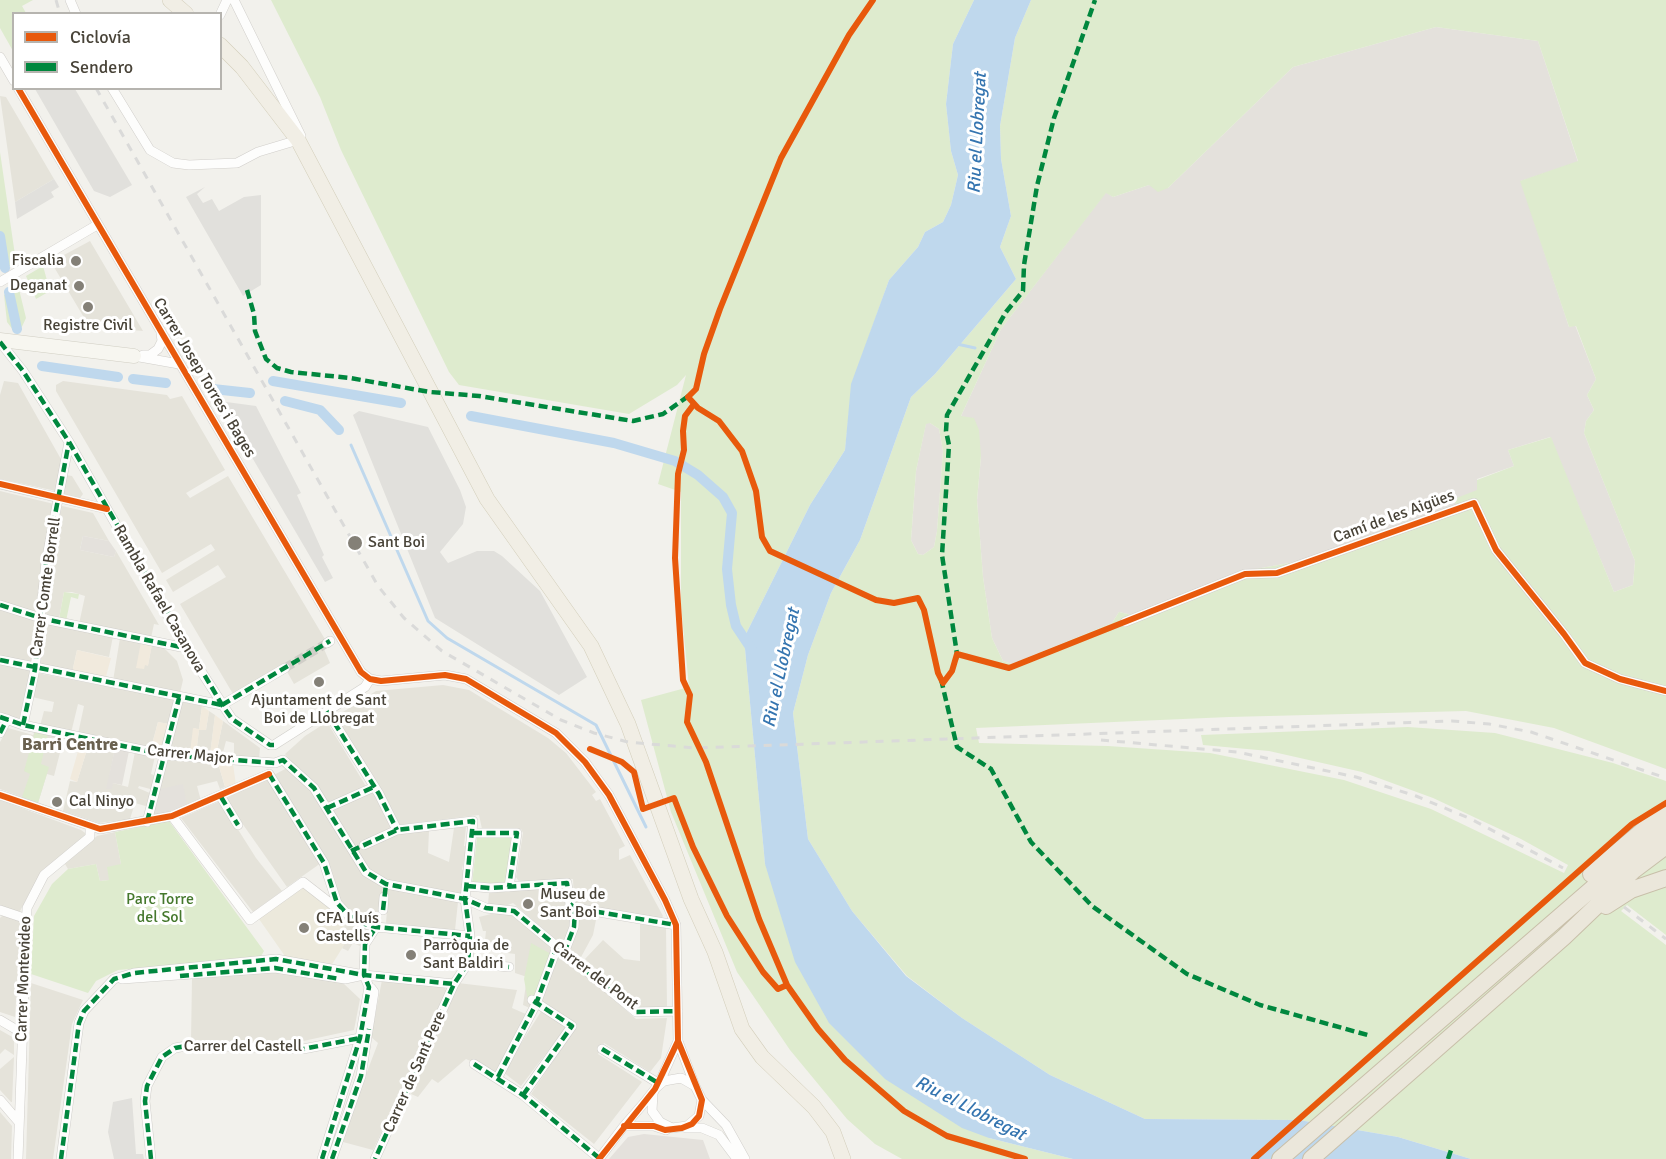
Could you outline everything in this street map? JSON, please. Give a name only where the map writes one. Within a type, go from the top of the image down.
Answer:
[{"type":"highway","points":[[1425,1031],[1449,1005],[1586,879],[1647,827],[1666,815]]},
{"type":"highway","points":[[1280,1159],[1602,880],[1666,830]]},
{"type":"highway","points":[[1311,1159],[1564,937],[1618,884],[1666,846]]},
{"type":"highway","points":[[1564,937],[1619,897],[1666,878]]},
{"type":"main road","points":[[170,0],[184,12]]},
{"type":"main road","points":[[222,47],[242,67],[298,140],[487,499],[573,617],[605,673],[641,757],[691,899],[715,952],[747,1039],[762,1057],[814,1107],[833,1132],[843,1159]]},
{"type":"street","points":[[234,0],[286,103],[320,179]]},
{"type":"street","points":[[0,57],[12,78]]},
{"type":"street","name":"Carrer Josep Torres i Bages","points":[[19,90],[361,672],[370,679]]},
{"type":"street","points":[[113,90],[150,150],[173,163],[189,165],[237,163],[258,152],[298,140]]},
{"type":"street","points":[[0,282],[97,225]]},
{"type":"street","points":[[134,356],[150,355],[158,350],[162,341],[161,333]]},
{"type":"street","points":[[0,341],[134,356],[179,364]]},
{"type":"street","name":"Rambla Rafael Casanova","points":[[0,341],[23,371],[69,442],[186,648],[222,705],[232,719],[270,746],[274,745]]},
{"type":"street","name":"Carrer Comte Borrell","points":[[23,725],[35,669],[41,617],[39,610],[46,562],[69,442]]},
{"type":"street","points":[[0,484],[107,509]]},
{"type":"street","name":"Camí de les Aigües","points":[[1125,622],[1245,574],[1277,573],[1474,503],[1496,550],[1585,663],[1620,679],[1666,691]]},
{"type":"street","points":[[0,605],[41,617],[186,648]]},
{"type":"street","points":[[0,660],[35,669],[222,705],[285,668]]},
{"type":"street","points":[[0,795],[100,829],[172,816],[221,797],[269,774],[275,763],[274,745],[365,687],[370,679],[460,677],[556,733],[580,756],[609,795],[676,925],[678,1041],[702,1100],[726,1125],[745,1159]]},
{"type":"street","points":[[147,822],[180,698]]},
{"type":"street","points":[[327,711],[374,787],[397,830]]},
{"type":"street","points":[[0,733],[4,718]]},
{"type":"street","name":"Carrer Major","points":[[4,718],[23,725],[166,755],[275,763]]},
{"type":"street","name":"Carrer del Pont","points":[[275,763],[283,760],[314,788],[352,854],[366,872],[386,884],[462,899],[488,909],[514,911],[636,1012],[678,1011]]},
{"type":"street","points":[[269,774],[324,863],[337,903],[346,913]]},
{"type":"street","points":[[327,808],[374,787]]},
{"type":"street","points":[[221,797],[238,825]]},
{"type":"street","points":[[172,816],[250,920],[303,882],[358,922],[470,938]]},
{"type":"street","points":[[364,845],[397,830],[473,821],[467,885],[462,899],[470,938],[468,963],[509,967]]},
{"type":"street","name":"Carrer Montevideo","points":[[18,1159],[28,901],[44,875],[90,837],[90,827]]},
{"type":"street","points":[[472,833],[517,833],[509,886]]},
{"type":"street","points":[[467,885],[490,888],[567,883],[570,904],[575,908],[676,925]]},
{"type":"street","points":[[383,910],[384,897]]},
{"type":"street","points":[[498,1077],[533,1002],[574,927],[575,908]]},
{"type":"street","points":[[0,910],[27,919]]},
{"type":"street","points":[[332,1159],[361,1076],[374,992],[364,975],[365,944],[378,925]]},
{"type":"street","points":[[61,1159],[79,1023],[84,1011],[114,979],[134,973],[276,959],[364,975],[454,984]]},
{"type":"street","name":"Carrer de Sant Pere","points":[[375,1159],[454,984],[468,963]]},
{"type":"street","points":[[322,1159],[360,1038],[369,987]]},
{"type":"street","points":[[523,1095],[572,1026],[533,1002]]},
{"type":"street","points":[[0,1020],[22,1033]]},
{"type":"street","name":"Carrer del Castell","points":[[151,1159],[145,1101],[147,1086],[162,1057],[175,1048],[192,1045],[303,1049],[360,1038]]},
{"type":"street","points":[[678,1041],[651,1102],[654,1115],[663,1125],[676,1129],[687,1126],[701,1111],[702,1100]]},
{"type":"street","points":[[602,1049],[657,1086]]},
{"type":"street","points":[[474,1064],[498,1077],[523,1095],[599,1159],[657,1086],[673,1078],[685,1079],[695,1086]]},
{"type":"street","points":[[0,1101],[18,1121]]},
{"type":"street","points":[[624,1126],[702,1128],[719,1135],[737,1159]]},
{"type":"shaded area","points":[[1436,27],[1538,41],[1578,162],[1521,181],[1569,327],[1575,325],[1596,379],[1587,395],[1594,410],[1586,421],[1584,433],[1635,561],[1633,585],[1614,592],[1550,437],[1508,450],[1514,466],[1477,479],[1478,490],[1457,508],[1301,561],[1244,571],[1132,615],[1119,612],[1112,623],[1012,664],[1003,661],[992,638],[983,577],[977,500],[981,456],[961,416],[1001,329],[1106,192],[1113,197],[1149,185],[1168,188],[1293,67]]},
{"type":"shaded area","points":[[36,90],[76,90],[132,185],[110,197],[94,191]]},
{"type":"shaded area","points":[[0,96],[6,97],[54,179],[15,202]]},
{"type":"shaded area","points":[[54,179],[59,187],[51,192],[54,197],[17,219],[15,202]]},
{"type":"shaded area","points":[[205,187],[197,194],[203,203],[212,199],[219,211],[244,197],[261,195],[261,285],[243,296],[186,197]]},
{"type":"shaded area","points":[[90,241],[143,331],[89,326],[51,262]]},
{"type":"shaded area","points":[[4,381],[18,383],[62,461],[56,491],[0,479],[0,395]]},
{"type":"shaded area","points":[[63,381],[167,395],[170,399],[182,396],[225,470],[186,493],[190,498],[228,476],[329,646],[324,649],[330,663],[294,684],[285,668],[233,694],[180,604],[226,577],[218,565],[173,592],[166,580],[215,550],[211,544],[162,573],[56,391],[56,385]]},
{"type":"shaded area","points":[[219,401],[256,406],[301,493],[297,495],[333,578],[325,582]]},
{"type":"shaded area","points":[[359,411],[428,427],[460,490],[466,507],[463,524],[440,552],[448,563],[477,551],[494,551],[502,556],[540,591],[587,677],[559,695],[435,618],[353,415]]},
{"type":"shaded area","points":[[926,423],[939,429],[943,451],[934,547],[923,555],[918,554],[911,540],[916,471]]},
{"type":"shaded area","points":[[66,475],[72,476],[83,494],[80,498],[63,494]]},
{"type":"shaded area","points":[[0,491],[54,504],[35,611],[0,602]]},
{"type":"shaded area","points":[[62,506],[93,513],[109,541],[83,536],[80,550],[114,557],[116,551],[159,625],[154,624],[151,638],[79,624],[85,596],[72,592],[64,592],[59,619],[45,616],[51,559]]},
{"type":"shaded area","points":[[83,536],[109,541],[116,551],[114,557],[80,550]]},
{"type":"shaded area","points":[[0,608],[37,618],[33,664],[0,657]]},
{"type":"shaded area","points":[[44,621],[113,636],[109,657],[77,650],[72,673],[39,666]]},
{"type":"shaded area","points":[[120,638],[141,642],[145,665],[148,665],[152,644],[162,646],[177,661],[183,680],[180,693],[113,681]]},
{"type":"shaded area","points":[[141,642],[152,644],[148,666],[145,665],[144,669],[136,668]]},
{"type":"shaded area","points":[[77,650],[111,658],[105,680],[72,673]]},
{"type":"shaded area","points":[[0,663],[31,671],[19,719],[0,713]]},
{"type":"shaded area","points":[[37,673],[176,700],[169,724],[158,722],[151,748],[78,734],[84,706],[78,704],[71,733],[40,726],[44,711],[52,712],[54,702],[32,697]]},
{"type":"shaded area","points":[[443,685],[469,690],[548,738],[566,753],[596,792],[592,795],[596,801],[600,799],[625,846],[619,849],[619,860],[630,855],[663,916],[660,920],[578,905],[574,901],[573,879],[520,883],[516,877],[523,833],[521,829],[482,829],[479,815],[397,825],[338,721],[343,712],[376,691]]},
{"type":"shaded area","points":[[182,702],[202,706],[199,729],[206,730],[209,711],[215,715],[210,755],[196,754],[199,730],[194,728],[190,753],[169,752]]},
{"type":"shaded area","points":[[202,706],[209,711],[206,730],[199,730],[196,754],[190,753],[193,728],[199,729]]},
{"type":"shaded area","points":[[215,715],[223,721],[216,755],[210,755]]},
{"type":"shaded area","points":[[223,721],[260,748],[259,759],[234,757],[234,743],[226,741],[222,756],[216,755]]},
{"type":"shaded area","points":[[158,722],[169,724],[162,750],[151,748]]},
{"type":"shaded area","points":[[327,722],[367,788],[329,805],[285,754],[305,736]]},
{"type":"shaded area","points":[[8,728],[33,735],[35,731],[64,737],[54,776],[47,774],[38,803],[0,789],[0,742]]},
{"type":"shaded area","points":[[81,741],[89,743],[77,782],[70,779]]},
{"type":"shaded area","points":[[89,743],[115,748],[107,789],[113,783],[128,787],[135,752],[155,756],[151,774],[158,776],[154,790],[139,786],[138,788],[152,794],[149,807],[135,803],[130,819],[99,823],[63,811],[70,781],[77,782]]},
{"type":"shaded area","points":[[115,748],[129,751],[122,785],[113,783],[112,789],[106,789]]},
{"type":"shaded area","points":[[168,758],[218,763],[225,787],[220,789],[217,781],[197,786],[201,801],[187,806],[160,789]]},
{"type":"shaded area","points":[[218,763],[233,764],[236,785],[226,790]]},
{"type":"shaded area","points":[[287,768],[302,779],[326,812],[356,864],[382,886],[458,902],[455,930],[386,923],[388,898],[381,896],[377,922],[365,921],[341,903],[272,776]]},
{"type":"shaded area","points":[[267,778],[315,858],[317,857],[321,863],[287,887],[225,799]]},
{"type":"shaded area","points":[[183,784],[187,806],[151,817],[160,789]]},
{"type":"shaded area","points":[[371,791],[377,794],[382,811],[392,827],[402,834],[429,831],[428,853],[449,862],[454,828],[466,827],[464,846],[467,847],[462,869],[464,871],[464,895],[390,882],[364,865],[331,809]]},
{"type":"shaded area","points":[[0,800],[81,830],[88,835],[41,872],[19,913],[0,906]]},
{"type":"shaded area","points":[[220,801],[256,858],[282,891],[253,912],[181,818]]},
{"type":"shaded area","points":[[115,832],[121,864],[109,880],[100,881],[96,864],[68,869],[65,864],[97,836]]},
{"type":"shaded area","name":"CFA Lluís Castells","points":[[303,885],[349,920],[337,936],[346,942],[331,966],[287,959],[259,919]]},
{"type":"shaded area","points":[[564,887],[566,909],[571,917],[571,926],[564,947],[513,903],[505,906],[488,904],[489,893]]},
{"type":"shaded area","points":[[503,911],[511,913],[553,949],[532,1009],[523,1005],[527,977],[515,973],[515,954],[484,950],[486,931],[483,931],[479,917]]},
{"type":"shaded area","points":[[579,912],[597,915],[593,935],[580,959],[569,949]]},
{"type":"shaded area","points":[[3,915],[21,921],[15,1017],[0,1012],[0,918]]},
{"type":"shaded area","points":[[349,920],[370,931],[360,946],[353,943],[348,951],[342,948],[345,942],[337,936]]},
{"type":"shaded area","points":[[640,924],[666,928],[667,1007],[638,1007],[585,959],[603,940],[624,959],[640,961]]},
{"type":"shaded area","points":[[559,952],[636,1019],[667,1018],[661,1058],[650,1072],[604,1043],[598,1054],[642,1082],[594,1144],[531,1094],[576,1027],[538,1002]]},
{"type":"shaded area","points":[[277,972],[343,983],[360,999],[354,1030],[294,1043],[191,1041],[192,979]]},
{"type":"shaded area","points":[[382,980],[444,986],[447,992],[373,1150],[343,1142],[378,1043],[371,1037]]},
{"type":"shaded area","points":[[31,983],[83,1000],[72,1024],[53,1159],[26,1159]]},
{"type":"shaded area","points":[[458,983],[517,990],[512,1008],[528,1015],[498,1074],[466,1059],[438,1083],[432,1079],[418,1097],[411,1094]]},
{"type":"shaded area","points":[[542,1010],[568,1025],[521,1086],[503,1072]]},
{"type":"shaded area","points":[[0,1030],[14,1038],[14,1055],[5,1049],[0,1054]]},
{"type":"shaded area","points":[[14,1057],[11,1102],[0,1090],[0,1069]]},
{"type":"shaded area","points":[[132,1098],[136,1154],[143,1154],[144,1159],[114,1159],[108,1132],[113,1102]]},
{"type":"shaded area","points":[[0,1112],[12,1126],[11,1159],[0,1159]]},
{"type":"shaded area","points":[[644,1134],[703,1140],[710,1159],[609,1159],[628,1137]]},
{"type":"green space","points":[[0,0],[33,0],[22,6],[25,12],[12,12],[12,49],[0,28]]},
{"type":"green space","points":[[271,0],[974,0],[953,44],[946,104],[951,151],[958,175],[951,205],[943,222],[925,232],[918,247],[889,280],[852,384],[845,450],[810,505],[744,638],[765,864],[989,1138],[1073,1159],[902,1159],[875,1144],[847,1119],[790,1050],[737,972],[671,812],[641,700],[689,687],[681,605],[681,492],[658,484],[686,375],[677,385],[629,414],[459,385],[449,372],[341,150],[320,97]]},
{"type":"green space","points":[[1031,0],[1666,0],[1666,769],[1554,728],[1466,711],[1229,717],[976,728],[979,743],[1108,746],[1210,753],[1344,780],[1431,809],[1564,873],[1568,865],[1521,839],[1433,798],[1362,772],[1269,751],[1203,745],[1201,735],[1408,727],[1495,733],[1613,763],[1666,781],[1666,935],[1627,905],[1621,911],[1666,945],[1666,1159],[1471,1159],[1398,1137],[1299,1120],[1145,1119],[1050,1075],[962,1018],[907,976],[852,911],[808,839],[793,713],[808,655],[831,593],[860,540],[911,397],[935,374],[1016,279],[1000,247],[1011,216],[1001,159],[1000,126],[1015,38]],"holes":[[[1436,27],[1538,41],[1578,161],[1520,181],[1569,327],[1576,326],[1596,379],[1587,395],[1594,410],[1586,421],[1584,433],[1635,561],[1633,585],[1614,592],[1551,437],[1508,450],[1514,466],[1477,480],[1477,490],[1454,499],[1457,508],[1301,561],[1244,571],[1132,615],[1119,612],[1112,623],[1012,664],[1003,661],[992,638],[983,577],[977,500],[981,456],[979,430],[974,418],[961,416],[1001,329],[1106,193],[1113,197],[1149,185],[1158,192],[1168,188],[1293,67]],[[930,423],[939,429],[943,451],[934,547],[923,555],[918,554],[911,540],[916,471],[926,424]]]},
{"type":"green space","points":[[0,152],[16,262],[3,270],[0,269]]},
{"type":"green space","points":[[43,266],[50,291],[36,299],[26,276]]},
{"type":"green space","points":[[17,281],[26,318],[20,331],[13,330],[7,322],[4,295]]},
{"type":"green space","points":[[64,592],[79,594],[78,599],[71,597],[66,621],[59,619]]},
{"type":"green space","points":[[35,731],[48,734],[41,764],[49,767],[38,803],[22,797],[30,774],[24,771]]},
{"type":"green space","name":"Parc Torre del Sol","points":[[169,821],[264,951],[260,958],[118,970],[96,981],[88,993],[31,974],[34,916],[52,884],[68,869],[96,864],[100,881],[109,880],[107,867],[121,864],[115,832]]},
{"type":"green space","points":[[514,836],[506,884],[472,884],[477,837]]},
{"type":"green space","points":[[531,943],[551,954],[535,998],[528,1001],[524,979]]},
{"type":"water","name":"Riu el Llobregat","points":[[974,0],[1031,0],[1015,38],[1000,126],[1001,159],[1011,216],[1000,247],[1016,279],[935,374],[911,397],[860,540],[831,593],[808,655],[793,713],[808,839],[852,911],[906,976],[962,1018],[1050,1075],[1145,1119],[1299,1120],[1398,1137],[1471,1159],[1073,1159],[989,1138],[962,1128],[885,1079],[829,1023],[795,962],[765,864],[744,638],[810,505],[845,450],[851,384],[889,280],[918,247],[925,232],[943,222],[951,205],[958,175],[951,151],[946,104],[953,44]]},
{"type":"waterway","points":[[0,236],[5,268]]},
{"type":"waterway","points":[[9,292],[17,329]]},
{"type":"waterway","points":[[957,344],[975,348]]},
{"type":"waterway","points":[[42,366],[118,377]]},
{"type":"waterway","points":[[133,379],[166,383]]},
{"type":"waterway","points":[[273,381],[401,403]]},
{"type":"waterway","points":[[213,389],[250,393]]},
{"type":"waterway","points":[[285,401],[320,410],[339,430]]},
{"type":"waterway","points":[[471,416],[614,443],[675,461],[698,475],[723,497],[732,513],[727,569],[731,605],[736,626],[752,650]]},
{"type":"waterway","points":[[351,445],[428,621],[447,638],[596,725],[646,827]]},
{"type":"tunnel","points":[[285,668],[327,643]]},
{"type":"railway","points":[[56,0],[59,12]]},
{"type":"railway","points":[[97,90],[378,586],[404,618],[442,651],[561,720],[594,733],[628,742],[695,748],[1452,721],[1489,724],[1531,732],[1666,778]]},
{"type":"railway","points":[[1101,740],[1237,752],[1356,777],[1416,796],[1471,819],[1563,868]]},
{"type":"railway","points":[[1624,907],[1666,939]]},
{"type":"marked path","points":[[956,659],[942,555],[949,445],[946,431],[947,415],[1006,312],[1023,291],[1024,265],[1037,186],[1054,118],[1095,0]]},
{"type":"marked path","points":[[247,290],[254,314],[255,331],[266,359],[277,368],[291,372],[350,378],[430,392],[479,396],[633,421],[663,414],[690,395]]},
{"type":"marked path","points":[[0,342],[23,371],[69,442],[222,705],[232,719],[270,745],[274,745]]},
{"type":"marked path","points":[[23,725],[35,669],[46,562],[69,442]]},
{"type":"marked path","points":[[0,605],[44,619],[186,648]]},
{"type":"marked path","points":[[222,705],[330,641]]},
{"type":"marked path","points":[[0,660],[222,705]]},
{"type":"marked path","points":[[941,679],[957,747],[991,769],[1031,842],[1092,906],[1187,974],[1260,1005],[1371,1036]]},
{"type":"marked path","points":[[147,822],[179,698]]},
{"type":"marked path","points":[[327,711],[379,794],[397,830]]},
{"type":"marked path","points":[[0,717],[23,725],[166,755],[275,763],[283,760],[314,788],[366,872],[386,884],[465,899],[486,908],[514,911],[636,1012],[678,1011]]},
{"type":"marked path","points":[[0,733],[7,719]]},
{"type":"marked path","points":[[269,774],[324,863],[337,903],[346,913],[358,922],[376,927],[470,936]]},
{"type":"marked path","points":[[327,808],[374,787]]},
{"type":"marked path","points":[[221,797],[238,825]]},
{"type":"marked path","points":[[351,851],[397,830],[473,821],[465,899],[470,936],[468,963],[454,984],[375,1159]]},
{"type":"marked path","points":[[473,833],[517,833],[509,887]]},
{"type":"marked path","points":[[467,886],[490,888],[567,883],[570,904],[575,908],[676,925]]},
{"type":"marked path","points":[[383,910],[386,884]]},
{"type":"marked path","points":[[564,953],[574,927],[575,908]]},
{"type":"marked path","points":[[322,1159],[360,1038],[369,987],[364,975],[365,944],[376,927]]},
{"type":"marked path","points":[[498,1077],[536,1004],[557,947]]},
{"type":"marked path","points":[[61,1159],[79,1023],[84,1011],[114,979],[134,973],[276,959],[364,975],[454,984]]},
{"type":"marked path","points":[[468,963],[509,967]]},
{"type":"marked path","points":[[180,976],[275,968],[340,979]]},
{"type":"marked path","points":[[523,1095],[572,1026],[532,1000]]},
{"type":"marked path","points":[[332,1159],[361,1076],[369,1029]]},
{"type":"marked path","points":[[151,1159],[145,1101],[147,1086],[162,1057],[175,1048],[192,1045],[303,1049],[360,1038]]},
{"type":"marked path","points":[[602,1049],[658,1083]]},
{"type":"marked path","points":[[474,1064],[523,1095],[599,1158]]},
{"type":"marked path","points":[[1448,1159],[1451,1150]]},
{"type":"cycle path","points":[[873,0],[849,35],[781,158],[720,309],[704,354],[696,389],[688,397],[698,408],[719,421],[742,451],[756,491],[762,537],[770,551],[876,600],[894,603],[918,598],[924,610],[938,673],[943,683],[952,671],[957,654],[1009,668],[1245,574],[1277,573],[1474,503],[1496,550],[1585,663],[1620,679],[1666,691]]},
{"type":"cycle path","points":[[19,90],[361,672],[370,679],[381,681],[445,675],[466,679],[556,733],[585,762],[609,795],[676,925],[678,1041],[702,1100],[699,1116],[692,1124],[682,1128],[665,1130],[654,1126],[624,1126]]},
{"type":"cycle path","points":[[694,404],[685,416],[683,431],[684,450],[678,474],[675,558],[683,680],[690,695],[687,722],[706,762],[759,919],[787,985],[818,1029],[845,1060],[904,1111],[947,1136],[1025,1159]]},
{"type":"cycle path","points":[[0,484],[107,509]]},
{"type":"cycle path","points":[[590,749],[622,762],[634,772],[643,809],[674,798],[693,847],[727,916],[763,972],[778,989],[787,985]]},
{"type":"cycle path","points":[[0,795],[100,829],[172,816],[269,774]]},
{"type":"cycle path","points":[[1254,1159],[1632,824],[1666,803]]},
{"type":"cycle path","points":[[599,1159],[655,1089],[678,1041]]},
{"type":"place","name":"Fiscalia","points":[[76,261]]},
{"type":"place","name":"Deganat","points":[[79,286]]},
{"type":"place","name":"Registre Civil","points":[[88,307]]},
{"type":"place","name":"Sant Boi","points":[[355,543]]},
{"type":"place","name":"Ajuntament de Sant Boi de Llobregat","points":[[319,682]]},
{"type":"place","name":"Cal Ninyo","points":[[57,802]]},
{"type":"place","name":"Museu de Sant Boi","points":[[528,904]]},
{"type":"place","name":"CFA Lluís Castells","points":[[304,928]]},
{"type":"place","name":"Parròquia de Sant Baldiri","points":[[411,955]]},
{"type":"district","name":"Barri Centre","points":[[70,745]]}]
